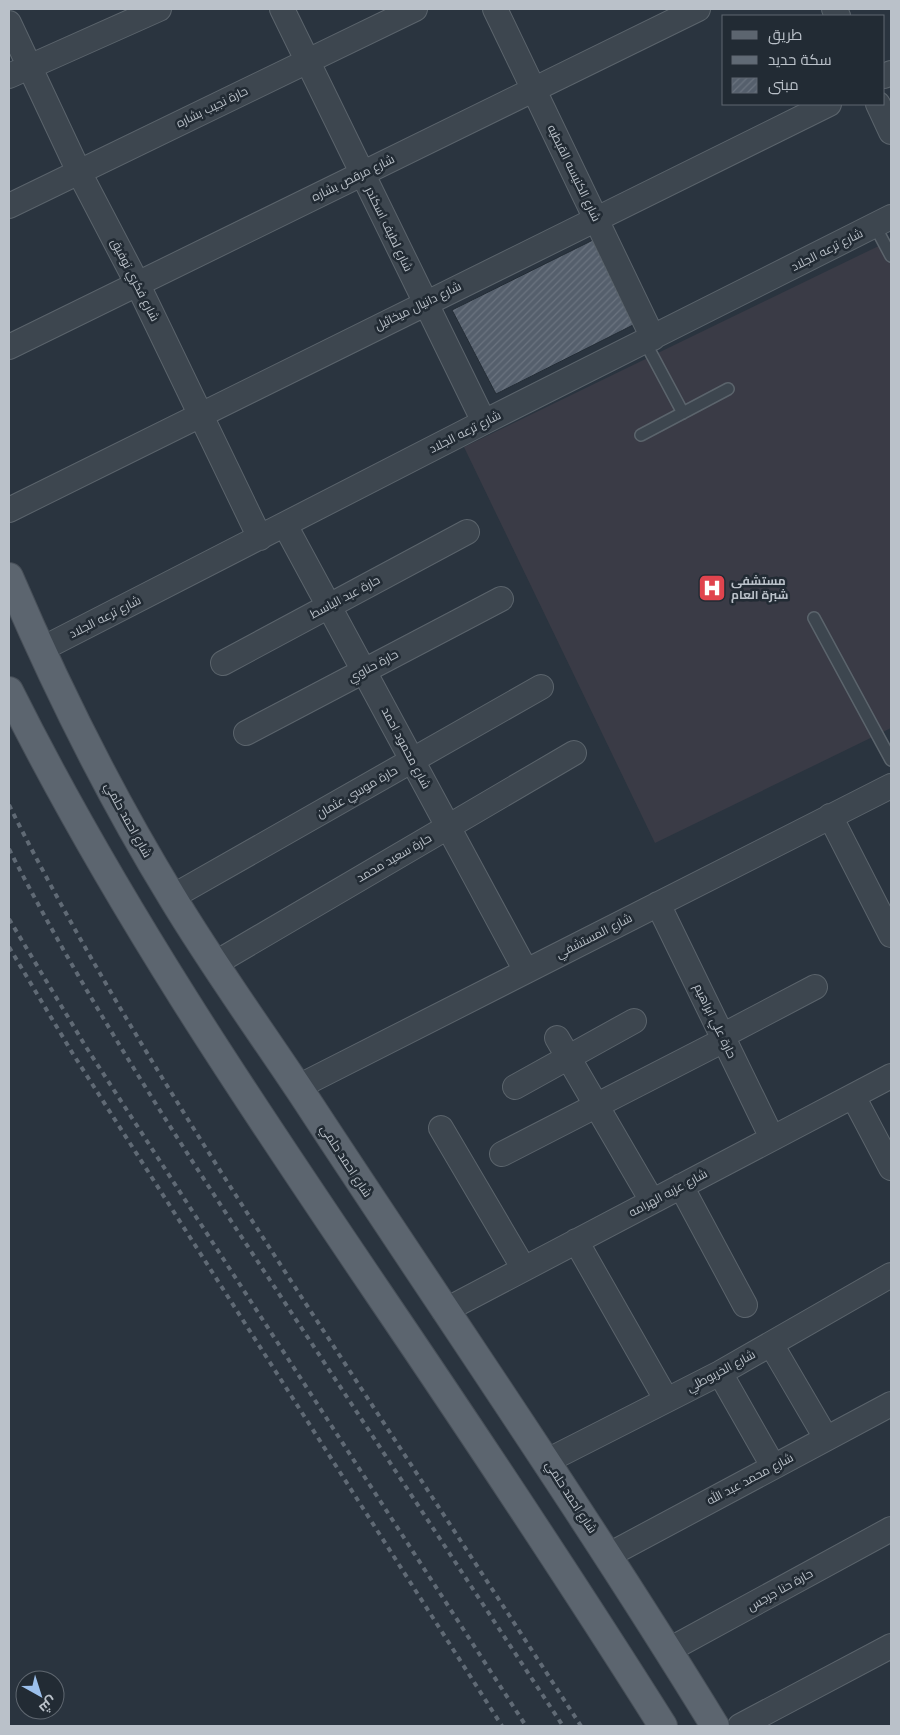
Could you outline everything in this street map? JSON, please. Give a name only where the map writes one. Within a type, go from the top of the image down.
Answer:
[{"type":"main road","name":"شارع احمد حلمي","points":[[9,576],[40,650],[120,808],[172,897],[214,964],[298,1087],[444,1311],[609,1555],[715,1726]]},
{"type":"main road","points":[[9,691],[40,754],[118,889],[254,1109],[537,1528],[663,1726]]},
{"type":"street","points":[[19,72],[159,9]]},
{"type":"street","name":"شارع لطيف اسكندر","points":[[282,9],[484,422]]},
{"type":"street","name":"حارة نجيب بشاره","points":[[9,206],[415,9]]},
{"type":"street","name":"شارع الكنيسه القبطيه","points":[[495,9],[596,218],[649,340]]},
{"type":"street","name":"شارع مرقص بشاره","points":[[9,347],[698,9]]},
{"type":"street","name":"شارع فكري توفيق","points":[[9,23],[19,72],[79,172],[138,283],[260,538]]},
{"type":"street","name":"شارع دانيال ميخائيل","points":[[9,510],[827,105]]},
{"type":"street","points":[[878,105],[891,132]]},
{"type":"street","name":"شارع ترعه الجلاد","points":[[40,650],[484,422],[883,222]]},
{"type":"street","name":"شارع محمود احمد","points":[[285,524],[526,971]]},
{"type":"street","name":"حارة عبد الباسط","points":[[223,663],[467,532]]},
{"type":"street","name":"حارة حناوي","points":[[246,733],[501,599]]},
{"type":"street","name":"حارة موسي عثمان","points":[[172,897],[541,687]]},
{"type":"street","name":"حارة سعيد محمد","points":[[214,964],[574,753]]},
{"type":"street","name":"شارع المستشفي","points":[[298,1087],[891,786]]},
{"type":"street","points":[[830,816],[884,901],[891,936]]},
{"type":"street","name":"حارة علي ابراهيم","points":[[658,904],[772,1138]]},
{"type":"street","points":[[502,1154],[596,1106],[815,987]]},
{"type":"street","points":[[515,1087],[563,1048],[634,1021]]},
{"type":"street","points":[[563,1048],[652,1201]]},
{"type":"street","name":"شارع عزبه الهرامه","points":[[444,1311],[891,1076]]},
{"type":"street","points":[[853,1096],[891,1168]]},
{"type":"street","points":[[441,1128],[524,1269]]},
{"type":"street","points":[[681,1186],[745,1305]]},
{"type":"street","points":[[576,1241],[666,1399]]},
{"type":"street","name":"شارع الخربوطلي","points":[[547,1461],[888,1285]]},
{"type":"street","points":[[771,1344],[826,1438]]},
{"type":"street","points":[[720,1373],[773,1466]]},
{"type":"street","name":"شارع محمد عبد الله","points":[[609,1555],[891,1404]]},
{"type":"street","name":"حارة حنا جرجس","points":[[669,1650],[891,1529]]},
{"type":"street","points":[[740,1726],[891,1646]]},
{"type":"lane","points":[[883,222],[891,256]]},
{"type":"lane","points":[[649,340],[683,413]]},
{"type":"lane","points":[[641,435],[728,389]]},
{"type":"lane","points":[[814,618],[891,760]]},
{"type":"shaded area","name":"مستشفى شبرة العام","points":[[891,240],[891,728],[655,843],[464,447]]},
{"type":"building","points":[[597,238],[637,323],[496,394],[452,310]]},
{"type":"railway","points":[[9,805],[42,869],[149,1057],[304,1301],[581,1726]]},
{"type":"railway","points":[[9,849],[74,968],[180,1142],[563,1726]]},
{"type":"railway","points":[[9,919],[86,1047],[526,1726]]},
{"type":"railway","points":[[9,947],[73,1054],[502,1726]]},
{"type":"place","name":"مستشفى شبرة العام","points":[[712,588]]}]
